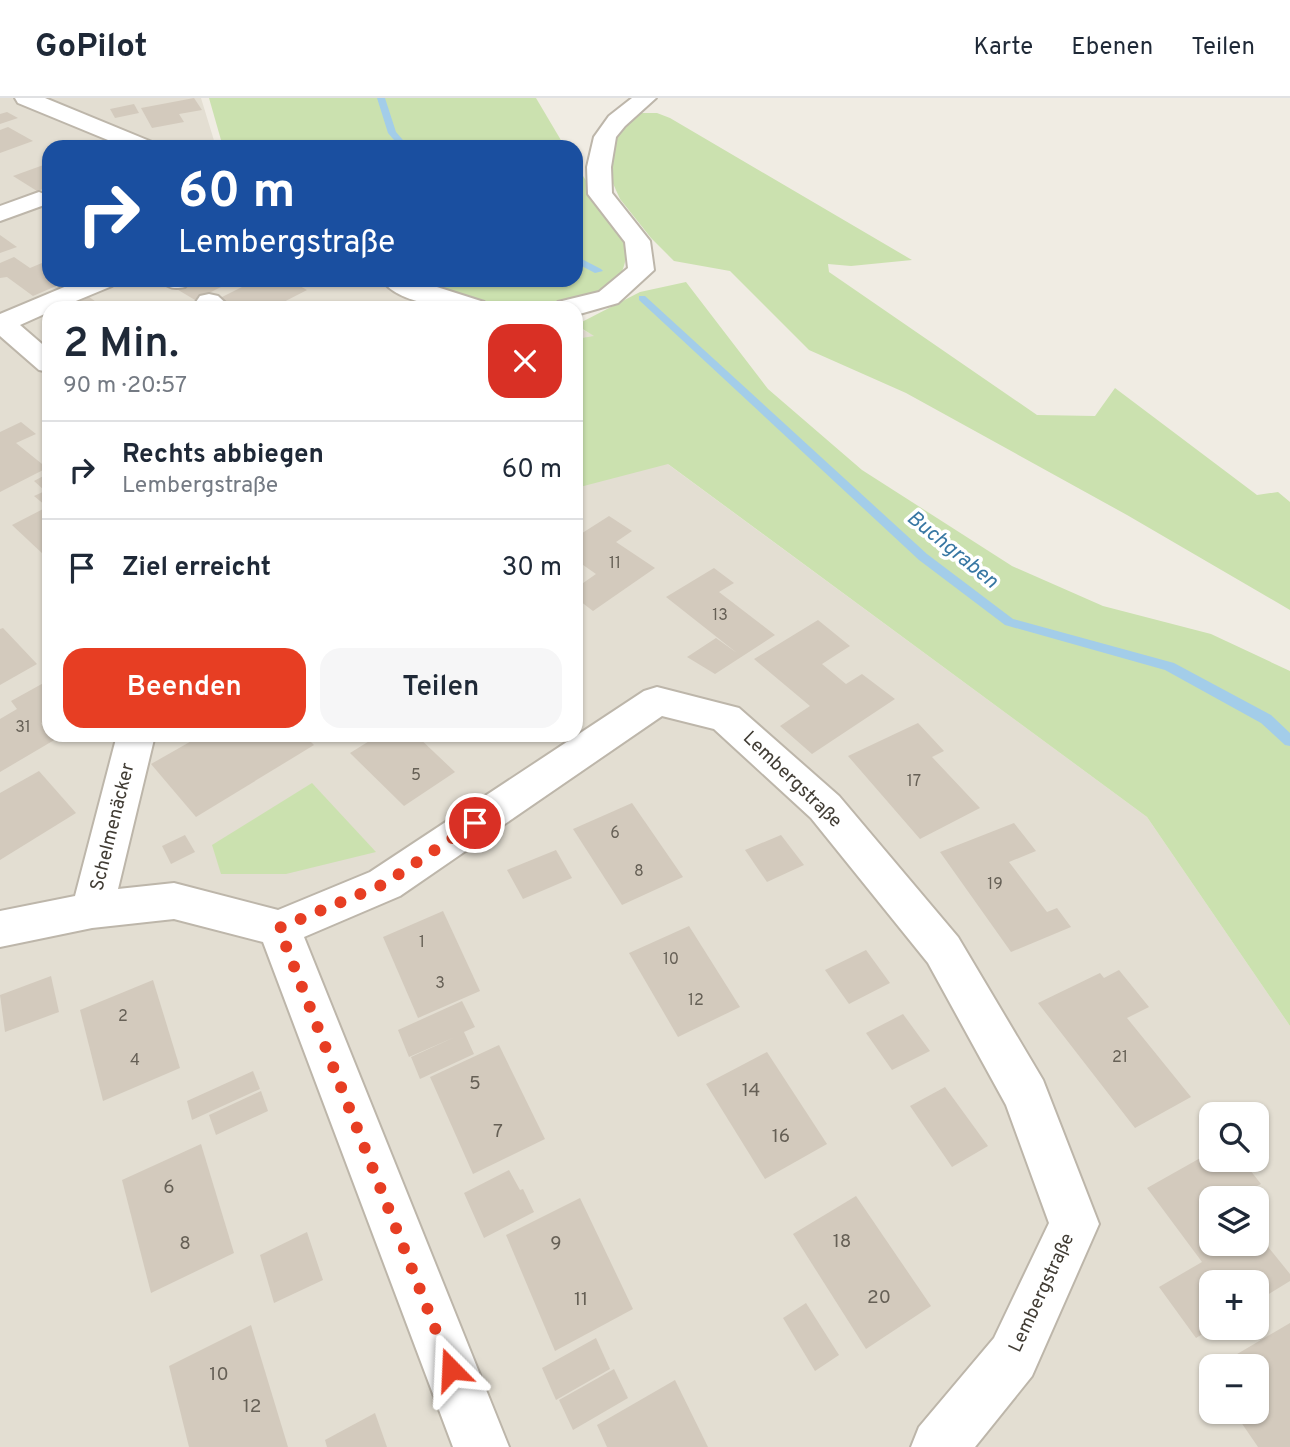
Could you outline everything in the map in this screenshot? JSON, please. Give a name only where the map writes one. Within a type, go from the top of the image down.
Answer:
[{"type":"street","points":[[26,98],[127,140]]},
{"type":"street","points":[[583,307],[615,297],[641,270],[637,241],[600,194],[599,167],[606,137],[617,121],[645,98]]},
{"type":"street","points":[[0,214],[40,199]]},
{"type":"street","points":[[53,301],[86,287]]},
{"type":"street","points":[[409,287],[451,301]]},
{"type":"street","points":[[42,305],[0,323],[42,358]]},
{"type":"street","name":"Lembergstraße","points":[[279,928],[384,884],[657,701],[726,718],[825,807],[943,950],[1026,1096],[1074,1224],[1013,1357],[939,1447]]},
{"type":"street","name":"Schelmenäcker","points":[[0,929],[92,910],[134,742]]},
{"type":"street","points":[[92,910],[174,901],[279,928],[481,1447]]},
{"type":"shaded area","points":[[0,98],[201,98],[214,140],[42,140],[42,287],[389,287],[402,294],[428,301],[42,301],[42,742],[583,742],[583,330],[595,336],[669,465],[1147,817],[1290,1026],[1290,1447],[0,1447]]},
{"type":"green space","points":[[209,98],[536,98],[561,140],[221,140]]},
{"type":"green space","points":[[639,113],[657,113],[670,118],[912,260],[851,266],[828,264],[829,272],[1037,415],[1095,416],[1115,388],[1257,495],[1278,492],[1290,502],[1290,610],[1127,515],[906,393],[809,350],[730,271],[674,261],[651,238],[620,199],[611,179],[608,161],[613,144],[629,119]]},
{"type":"green space","points":[[583,176],[628,246],[619,277],[609,286],[576,298],[556,301],[471,301],[433,287],[583,287]]},
{"type":"green space","points":[[686,282],[768,389],[862,470],[1012,566],[1103,606],[1211,634],[1290,671],[1290,1026],[1147,817],[668,464],[583,486],[583,338],[594,336],[583,329],[583,321],[640,292]]},
{"type":"green space","points":[[312,783],[376,852],[286,874],[221,874],[212,845]]},
{"type":"building","points":[[194,98],[202,110],[179,114],[184,122],[152,128],[141,108]]},
{"type":"building","points":[[134,104],[139,113],[115,118],[110,109]]},
{"type":"building","points":[[7,112],[18,118],[0,124],[0,114]]},
{"type":"building","points":[[8,127],[33,141],[0,153],[0,130]]},
{"type":"building","points":[[42,166],[42,189],[37,191],[13,176]]},
{"type":"building","points":[[0,235],[17,247],[0,253]]},
{"type":"building","points":[[14,257],[30,268],[42,263],[42,287],[54,287],[33,296],[7,277],[0,278],[0,263]]},
{"type":"building","points":[[177,287],[221,287],[195,300],[175,288]]},
{"type":"building","points":[[242,287],[302,287],[307,290],[286,301],[225,301],[220,298]]},
{"type":"building","points":[[21,422],[36,434],[16,443],[42,464],[42,471],[0,492],[0,432]]},
{"type":"building","points":[[42,477],[42,488],[34,481]]},
{"type":"building","points":[[42,492],[42,503],[34,496]]},
{"type":"building","points":[[42,510],[42,553],[12,525]]},
{"type":"building","points":[[609,516],[632,531],[616,542],[655,568],[593,611],[583,603],[583,583],[596,574],[583,565],[583,533]]},
{"type":"building","points":[[714,568],[734,583],[719,592],[775,635],[715,674],[687,657],[716,638],[737,653],[666,597]]},
{"type":"building","points":[[818,620],[850,646],[822,664],[846,684],[862,674],[895,699],[812,754],[780,726],[810,706],[754,659]]},
{"type":"building","points":[[3,628],[37,664],[0,685],[0,629]]},
{"type":"building","points":[[42,684],[42,742],[51,742],[0,772],[0,719],[17,709],[11,701]]},
{"type":"building","points":[[918,723],[944,751],[932,757],[980,808],[920,839],[848,756]]},
{"type":"building","points":[[190,742],[311,742],[314,745],[196,817],[151,764]]},
{"type":"building","points":[[368,742],[423,742],[455,772],[404,806],[350,753]]},
{"type":"building","points":[[39,771],[76,813],[0,860],[0,793]]},
{"type":"building","points":[[632,803],[683,877],[622,905],[573,829]]},
{"type":"building","points":[[1014,823],[1036,851],[1009,862],[1047,912],[1057,908],[1071,927],[1011,952],[940,852]]},
{"type":"building","points":[[185,835],[195,852],[171,864],[162,846]]},
{"type":"building","points":[[781,835],[804,865],[767,882],[745,850]]},
{"type":"building","points":[[556,850],[572,878],[523,899],[507,870]]},
{"type":"building","points":[[443,911],[480,991],[418,1018],[383,937]]},
{"type":"building","points":[[689,926],[740,1007],[678,1037],[629,953]]},
{"type":"building","points":[[866,950],[890,983],[849,1004],[825,970]]},
{"type":"building","points":[[1119,970],[1149,1007],[1127,1018],[1191,1097],[1135,1128],[1038,1003],[1100,973],[1104,978]]},
{"type":"building","points":[[51,976],[59,1012],[5,1032],[0,995]]},
{"type":"building","points":[[153,980],[180,1068],[103,1101],[80,1010]]},
{"type":"building","points":[[462,1001],[475,1027],[464,1032],[474,1054],[420,1079],[411,1057],[455,1037],[409,1057],[398,1030]]},
{"type":"building","points":[[903,1014],[930,1051],[892,1070],[866,1033]]},
{"type":"building","points":[[499,1045],[545,1139],[473,1174],[430,1077]]},
{"type":"building","points":[[767,1052],[827,1144],[765,1179],[706,1084]]},
{"type":"building","points":[[253,1071],[260,1089],[192,1120],[187,1101]]},
{"type":"building","points":[[945,1087],[988,1146],[952,1167],[910,1106]]},
{"type":"building","points":[[261,1091],[268,1111],[216,1135],[209,1115]]},
{"type":"building","points":[[201,1144],[234,1253],[151,1293],[122,1180]]},
{"type":"building","points":[[1199,1159],[1199,1172],[1252,1172],[1261,1184],[1199,1186],[1199,1256],[1269,1256],[1269,1248],[1290,1274],[1290,1281],[1269,1294],[1269,1270],[1199,1270],[1199,1336],[1196,1338],[1159,1287],[1202,1262],[1147,1188]]},
{"type":"building","points":[[509,1170],[520,1190],[523,1189],[534,1212],[484,1238],[464,1193]]},
{"type":"building","points":[[856,1196],[931,1306],[866,1349],[793,1234]]},
{"type":"building","points":[[580,1198],[633,1309],[555,1351],[506,1235]]},
{"type":"building","points":[[307,1232],[323,1280],[274,1303],[260,1255]]},
{"type":"building","points":[[806,1303],[839,1355],[815,1371],[783,1318]]},
{"type":"building","points":[[1290,1323],[1290,1447],[1258,1447],[1242,1424],[1269,1424],[1269,1354],[1237,1354],[1261,1340],[1269,1340],[1269,1335]]},
{"type":"building","points":[[251,1325],[288,1447],[189,1447],[169,1366]]},
{"type":"building","points":[[596,1338],[610,1369],[556,1400],[542,1368]]},
{"type":"building","points":[[614,1369],[628,1398],[573,1430],[559,1400]]},
{"type":"building","points":[[675,1380],[708,1447],[607,1447],[597,1425]]},
{"type":"building","points":[[375,1413],[387,1447],[327,1447],[325,1440]]},
{"type":"waterway","name":"Buchgraben","points":[[381,98],[392,133],[398,140]]},
{"type":"waterway","name":"Buchgraben","points":[[583,263],[598,271]]},
{"type":"waterway","name":"Buchgraben","points":[[642,298],[923,557],[1009,622],[1169,666],[1266,719],[1290,741]]},
{"type":"route","points":[[451,1369],[279,928],[384,884],[475,823]]}]
